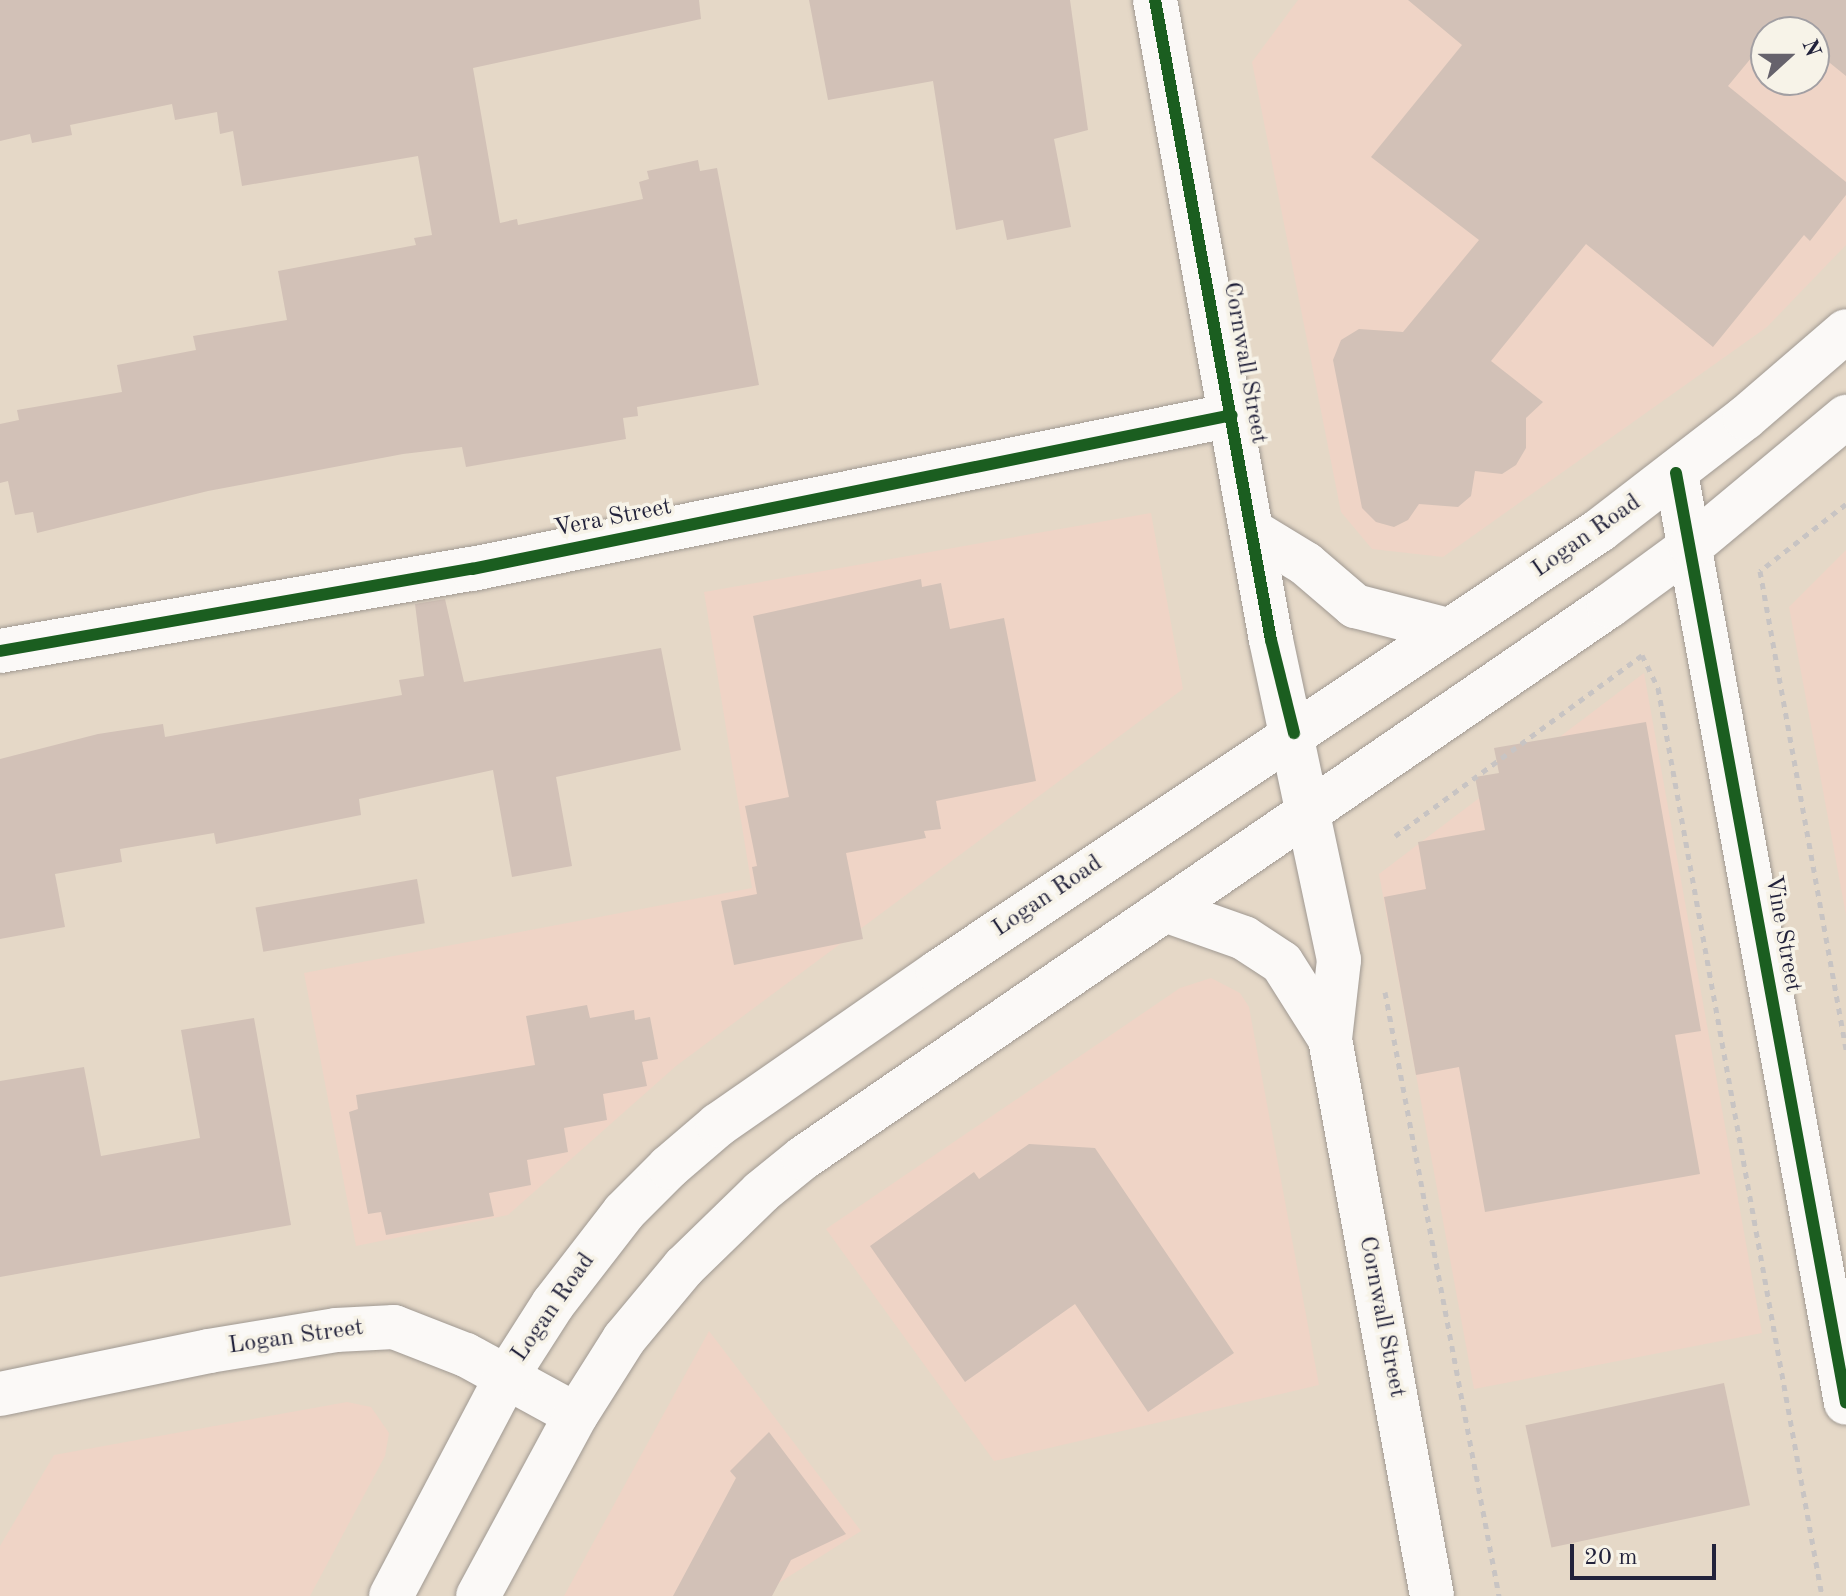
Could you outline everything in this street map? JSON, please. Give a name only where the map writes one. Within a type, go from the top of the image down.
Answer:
[{"type":"main road","name":"Cornwall Street","points":[[1155,0],[1252,531],[1339,960],[1330,1039],[1432,1596]]},
{"type":"main road","name":"Logan Road","points":[[391,1596],[507,1376],[553,1304],[624,1212],[718,1125],[1676,473],[1846,331]]},
{"type":"main road","name":"Vera Street","points":[[0,651],[472,569],[1232,415]]},
{"type":"main road","points":[[478,1596],[576,1415],[651,1305],[761,1192],[1691,546],[1846,417]]},
{"type":"main road","name":"Vine Street","points":[[1676,473],[1846,1403]]},
{"type":"main road","points":[[1252,531],[1306,564],[1355,606],[1448,630]]},
{"type":"main road","points":[[1165,910],[1244,938],[1282,963],[1330,1039]]},
{"type":"main road","name":"Logan Street","points":[[0,1394],[209,1351],[367,1327],[419,1334],[507,1376],[576,1415]]},
{"type":"path","points":[[1846,504],[1760,571],[1846,1051]]},
{"type":"path","points":[[1395,836],[1642,655],[1658,688],[1822,1596]]},
{"type":"path","points":[[1384,986],[1499,1596]]},
{"type":"shaded area","points":[[1298,0],[1846,0],[1846,245],[1767,327],[1443,557],[1372,549],[1341,512],[1252,62]]},
{"type":"shaded area","points":[[1151,513],[1183,689],[676,1066],[508,1215],[356,1246],[304,973],[752,888],[704,592]]},
{"type":"shaded area","points":[[1846,550],[1846,915],[1789,607]]},
{"type":"shaded area","points":[[1644,673],[1762,1333],[1474,1389],[1379,874]]},
{"type":"shaded area","points":[[1211,978],[1240,993],[1249,1007],[1319,1385],[994,1461],[826,1229],[1180,988]]},
{"type":"shaded area","points":[[709,1331],[861,1531],[758,1596],[564,1596]]},
{"type":"shaded area","points":[[347,1402],[371,1407],[389,1433],[385,1456],[310,1596],[0,1596],[0,1546],[54,1455]]},
{"type":"building","points":[[0,0],[699,0],[701,19],[473,68],[500,223],[517,219],[518,225],[643,199],[639,182],[649,179],[647,171],[698,160],[700,171],[717,168],[759,385],[637,407],[638,416],[623,418],[626,439],[466,467],[462,447],[403,454],[208,491],[37,533],[33,512],[15,515],[8,481],[0,483],[0,424],[19,420],[17,410],[122,392],[117,365],[196,350],[193,336],[287,320],[278,271],[416,245],[414,238],[432,235],[418,156],[242,186],[233,131],[220,134],[217,112],[175,120],[172,104],[70,125],[72,135],[32,143],[30,134],[0,141]]},
{"type":"building","points":[[809,0],[1070,0],[1088,130],[1054,139],[1071,227],[1007,240],[1003,220],[956,230],[933,81],[828,100]]},
{"type":"building","points":[[1408,0],[1846,0],[1846,76],[1830,63],[1830,16],[1750,16],[1750,59],[1728,86],[1846,182],[1846,195],[1810,241],[1804,235],[1713,347],[1586,244],[1491,361],[1543,402],[1526,418],[1526,448],[1516,465],[1502,474],[1475,471],[1471,496],[1458,507],[1419,504],[1408,520],[1394,527],[1376,522],[1362,508],[1333,360],[1341,340],[1359,329],[1403,332],[1479,240],[1371,157],[1462,45]]},
{"type":"building","points":[[921,579],[922,587],[941,583],[950,629],[1004,618],[1036,781],[936,801],[941,829],[924,831],[926,838],[846,853],[863,939],[734,965],[721,901],[757,894],[752,867],[757,866],[745,806],[789,797],[753,616]]},
{"type":"building","points":[[445,599],[464,682],[661,648],[681,750],[556,777],[572,866],[512,877],[493,770],[359,799],[361,815],[216,844],[214,833],[120,849],[122,862],[55,874],[65,927],[0,939],[0,759],[98,734],[163,724],[165,737],[402,695],[399,680],[424,676],[415,604]]},
{"type":"building","points":[[1646,722],[1701,1031],[1675,1035],[1700,1174],[1485,1212],[1459,1067],[1416,1075],[1384,897],[1426,889],[1418,842],[1485,830],[1475,777],[1499,773],[1494,748]]},
{"type":"building","points":[[417,879],[425,923],[263,952],[255,907]]},
{"type":"building","points":[[587,1005],[590,1018],[634,1010],[635,1020],[650,1017],[658,1059],[642,1062],[647,1086],[603,1094],[607,1120],[564,1128],[568,1152],[527,1160],[531,1185],[489,1193],[494,1216],[386,1235],[381,1212],[368,1214],[349,1112],[358,1109],[356,1095],[535,1065],[526,1016]]},
{"type":"building","points":[[254,1018],[291,1225],[0,1277],[0,1081],[84,1067],[101,1156],[200,1138],[181,1030]]},
{"type":"building","points":[[1029,1144],[1095,1148],[1234,1353],[1148,1412],[1075,1304],[965,1382],[870,1246],[974,1172],[979,1179]]},
{"type":"building","points":[[1724,1383],[1750,1505],[1551,1547],[1525,1425]]},
{"type":"building","points":[[769,1432],[846,1534],[791,1560],[772,1596],[673,1596],[736,1478],[730,1471]]},
{"type":"cycle path","points":[[1155,0],[1271,640],[1294,733]]},
{"type":"cycle path","points":[[0,651],[472,569],[1232,415]]},
{"type":"cycle path","points":[[1676,473],[1846,1403]]}]
